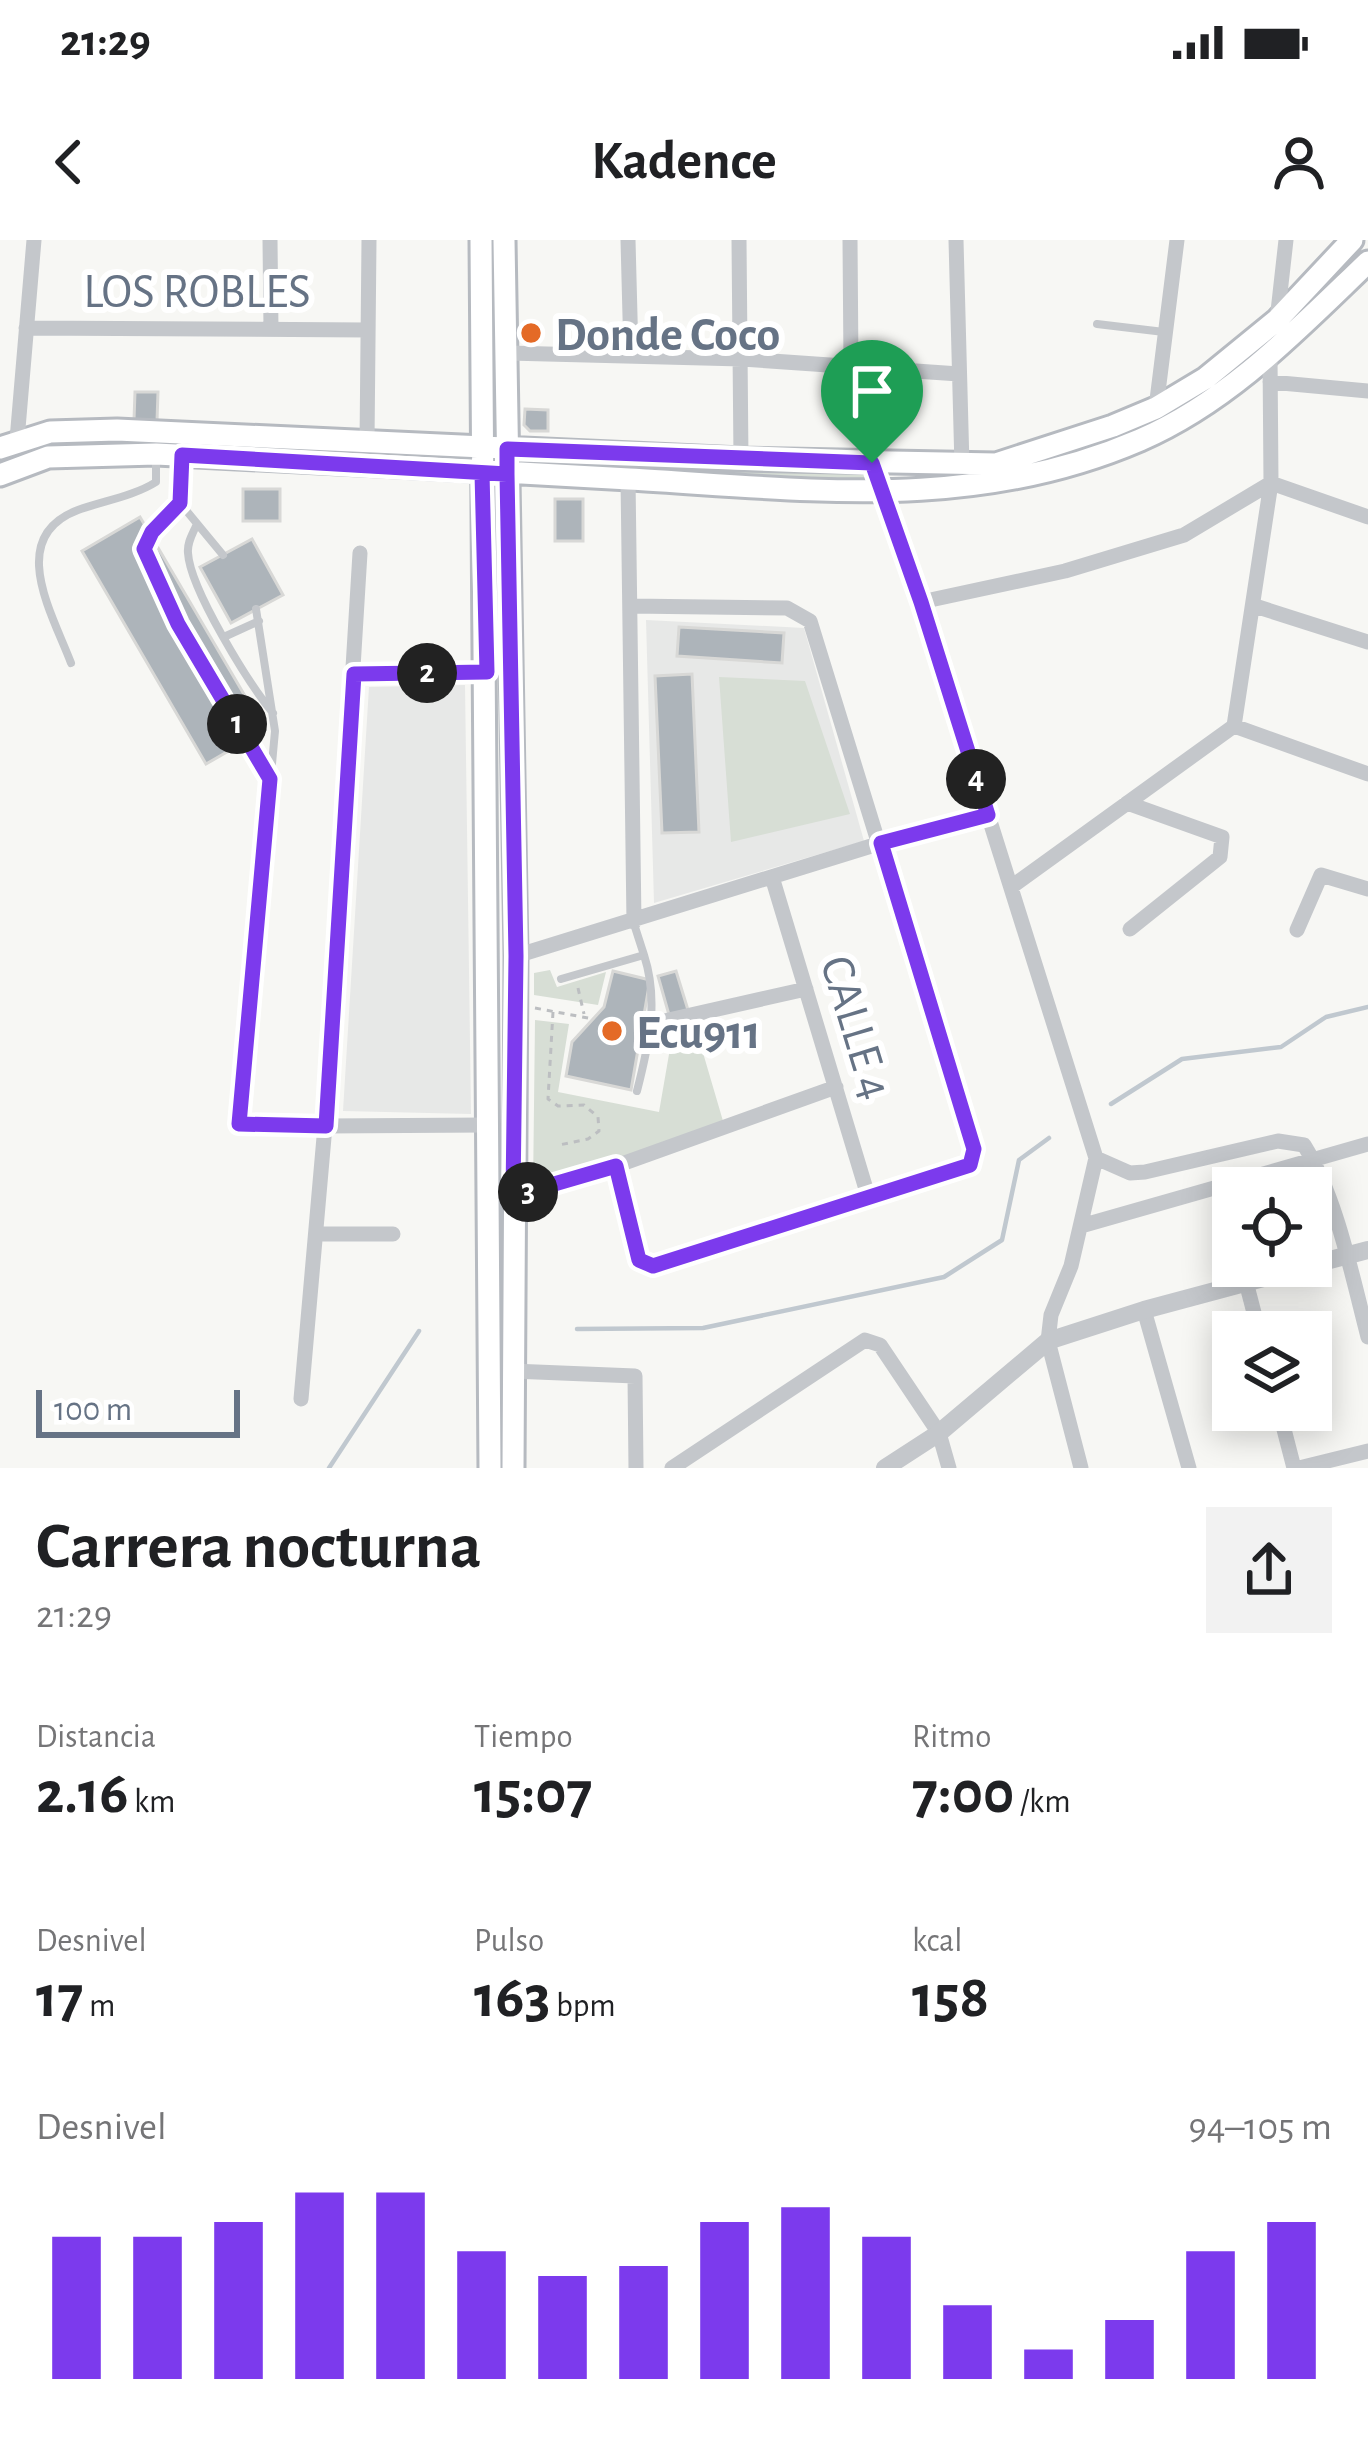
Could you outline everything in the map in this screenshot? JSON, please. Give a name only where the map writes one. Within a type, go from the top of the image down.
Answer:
[{"type":"main road","points":[[482,240],[490,1468]]},
{"type":"main road","points":[[504,240],[516,956],[513,1468]]},
{"type":"main road","points":[[12,438],[117,430],[741,459],[996,464],[1030,456],[1156,408],[1206,377],[1277,320],[1352,240]]},
{"type":"main road","points":[[0,475],[76,454],[156,454],[883,491],[1005,483],[1077,464],[1144,439],[1199,408],[1270,356],[1368,262]]},
{"type":"street","points":[[12,438],[34,240]]},
{"type":"street","points":[[270,240],[271,329]]},
{"type":"street","points":[[367,443],[369,240]]},
{"type":"street","points":[[628,240],[631,354]]},
{"type":"street","points":[[739,240],[741,459]]},
{"type":"street","points":[[850,240],[851,365]]},
{"type":"street","points":[[956,240],[962,466]]},
{"type":"street","points":[[1156,408],[1177,240]]},
{"type":"street","points":[[1277,320],[1286,240]]},
{"type":"street","name":"LOS ROBLES","points":[[26,328],[368,330]]},
{"type":"street","points":[[505,353],[742,359],[958,374]]},
{"type":"street","points":[[1011,886],[1234,726],[1271,483],[1270,356]]},
{"type":"street","points":[[1270,382],[1368,391]]},
{"type":"street","points":[[0,412],[12,438]]},
{"type":"street","points":[[872,463],[921,602],[1096,1158],[1048,1341],[1081,1468]]},
{"type":"street","points":[[628,479],[634,922]]},
{"type":"street","points":[[1271,483],[1368,517]]},
{"type":"street","points":[[921,602],[1065,572],[1184,535],[1271,483]]},
{"type":"street","points":[[301,1399],[326,1126],[360,553]]},
{"type":"street","points":[[616,1166],[639,1260],[653,1266],[970,1165],[975,1156],[810,621],[788,608],[631,606]]},
{"type":"street","points":[[1255,606],[1368,642]]},
{"type":"street","points":[[354,674],[487,672]]},
{"type":"street","points":[[1234,726],[1368,774]]},
{"type":"street","points":[[1127,803],[1222,837],[1220,857],[1130,929]]},
{"type":"street","points":[[516,956],[881,843],[988,815]]},
{"type":"street","points":[[1297,930],[1317,879],[1328,874],[1368,889]]},
{"type":"street","name":"CALLE 4","points":[[772,877],[869,1199]]},
{"type":"street","points":[[651,1024],[806,989]]},
{"type":"street","points":[[513,1196],[616,1166],[836,1087]]},
{"type":"street","points":[[326,1126],[487,1125]]},
{"type":"street","points":[[1096,1158],[1130,1172],[1145,1172],[1290,1140],[1304,1145],[1346,1256],[1368,1337]]},
{"type":"street","points":[[1081,1226],[1368,1144]]},
{"type":"street","points":[[316,1234],[394,1234]]},
{"type":"street","points":[[1332,1260],[1368,1250]]},
{"type":"street","points":[[885,1468],[939,1433],[1048,1341],[1228,1287]]},
{"type":"street","points":[[1144,1310],[1189,1468]]},
{"type":"street","points":[[672,1468],[865,1340],[880,1345],[939,1433],[949,1468]]},
{"type":"street","points":[[512,1371],[635,1376],[636,1468]]},
{"type":"street","points":[[1286,1431],[1297,1468],[1368,1450]]},
{"type":"lane","points":[[1097,324],[1165,332]]},
{"type":"lane","points":[[71,663],[39,581],[36,554],[46,531],[65,515],[156,482],[156,454]]},
{"type":"lane","points":[[182,455],[180,503],[223,555]]},
{"type":"lane","points":[[180,503],[152,532],[144,549],[178,624],[270,779]]},
{"type":"lane","points":[[196,526],[187,549],[190,564],[256,692],[274,714]]},
{"type":"lane","points":[[256,609],[274,714],[239,1124],[326,1126]]},
{"type":"lane","points":[[226,636],[259,621]]},
{"type":"lane","points":[[634,922],[652,980],[651,1024],[637,1091]]},
{"type":"lane","points":[[561,979],[644,955]]},
{"type":"path","points":[[576,981],[585,1018]]},
{"type":"path","points":[[533,1008],[592,1019]]},
{"type":"path","points":[[553,1012],[548,1099],[558,1106],[584,1105],[598,1117],[599,1131],[588,1139],[559,1145]]},
{"type":"shaded area","points":[[490,240],[496,240],[497,432],[492,432]]},
{"type":"shaded area","points":[[69,441],[466,454],[466,461],[0,466],[0,459],[26,449]]},
{"type":"shaded area","points":[[527,460],[868,474],[869,482],[527,467]]},
{"type":"shaded area","points":[[646,620],[804,628],[864,841],[654,903]]},
{"type":"shaded area","points":[[719,677],[805,681],[850,814],[731,842]]},
{"type":"shaded area","points":[[465,685],[471,1114],[343,1111],[369,687]]},
{"type":"shaded area","points":[[550,970],[557,987],[606,972],[598,1005],[534,995],[534,973]]},
{"type":"shaded area","points":[[535,1020],[569,1024],[558,1092],[659,1112],[672,1037],[696,1029],[723,1121],[533,1190]]},
{"type":"building","points":[[135,392],[158,392],[157,421],[134,420]]},
{"type":"building","points":[[525,409],[548,410],[548,431],[530,431],[524,425]]},
{"type":"building","points":[[243,489],[280,489],[280,521],[243,521]]},
{"type":"building","points":[[555,499],[583,499],[583,541],[555,541]]},
{"type":"building","points":[[140,517],[265,730],[206,764],[82,551]]},
{"type":"building","points":[[252,539],[283,595],[231,623],[200,567]]},
{"type":"building","points":[[679,627],[784,633],[782,663],[677,656]]},
{"type":"building","points":[[692,674],[699,832],[662,833],[655,676]]},
{"type":"building","name":"Ecu911","points":[[613,971],[650,980],[631,1090],[566,1076],[572,1042],[604,1007]]},
{"type":"building","points":[[676,971],[688,1010],[669,1015],[658,976]]},
{"type":"waterway","points":[[1111,1104],[1182,1059],[1281,1047],[1326,1017],[1368,1007]]},
{"type":"waterway","points":[[577,1329],[703,1328],[944,1277],[1002,1240],[1019,1160],[1049,1138]]},
{"type":"waterway","points":[[329,1468],[419,1331]]},
{"type":"place","name":"Donde Coco","points":[[531,333]]},
{"type":"place","name":"Ecu911","points":[[612,1031]]},
{"type":"route","points":[[872,463],[507,449],[507,474],[182,455],[180,503],[152,532],[144,549],[178,624],[270,779],[239,1124],[326,1126],[354,674],[487,672],[482,473],[507,474],[516,956],[513,1196],[616,1166],[639,1260],[653,1266],[970,1165],[974,1149],[881,843],[988,815],[872,463]]}]
